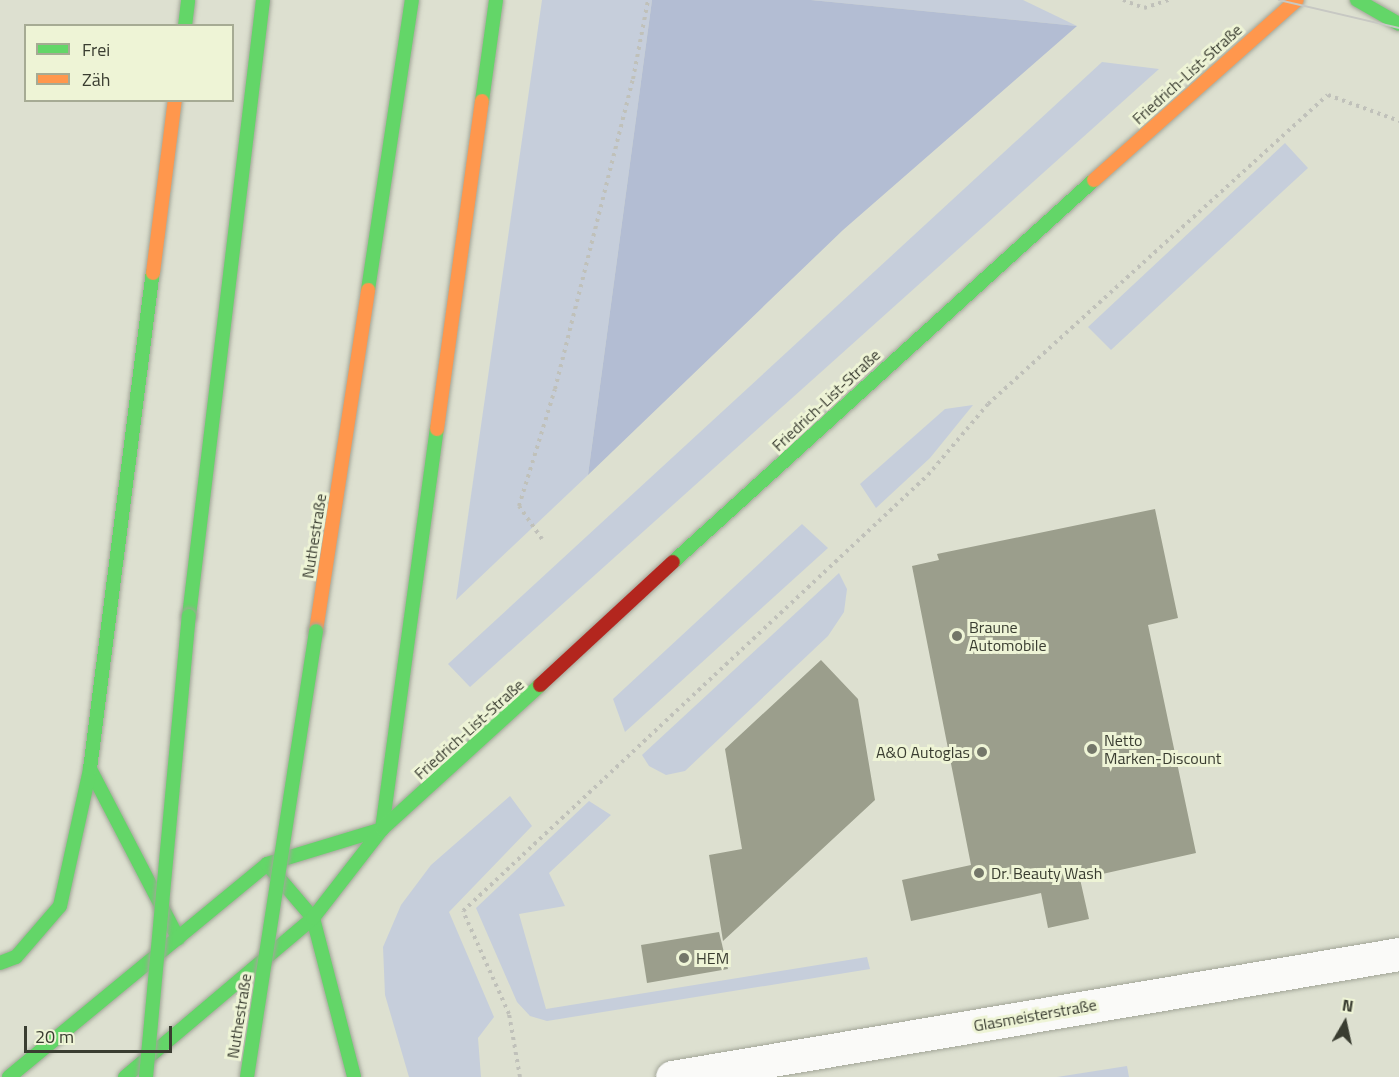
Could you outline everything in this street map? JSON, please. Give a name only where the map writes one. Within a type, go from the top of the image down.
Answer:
[{"type":"main road","points":[[185,24],[188,0]]},
{"type":"main road","points":[[146,1077],[189,616],[263,0]]},
{"type":"main road","name":"Nuthestraße","points":[[247,1077],[412,0]]},
{"type":"main road","points":[[382,829],[496,0]]},
{"type":"main road","name":"Friedrich-List-Straße","points":[[125,1077],[313,918],[382,829],[981,280],[1297,0]]},
{"type":"main road","points":[[1357,0],[1399,24]]},
{"type":"main road","points":[[0,963],[16,957],[60,906],[90,769],[175,102]]},
{"type":"main road","points":[[90,769],[178,938]]},
{"type":"main road","name":"Friedrich-List-Straße","points":[[9,1077],[267,864],[382,829]]},
{"type":"main road","points":[[267,864],[313,918],[354,1077]]},
{"type":"street","name":"Glasmeisterstraße","points":[[672,1077],[1399,954]]},
{"type":"path","points":[[542,539],[519,506],[555,389],[633,79],[648,0]]},
{"type":"path","points":[[1123,0],[1144,8],[1169,0]]},
{"type":"path","points":[[520,1077],[509,1014],[463,911],[928,475],[988,405],[1328,95],[1399,121]]},
{"type":"shaded area","points":[[542,0],[652,0],[588,475],[456,600]]},
{"type":"shaded area","points":[[652,0],[811,0],[1077,26],[843,230],[588,475]]},
{"type":"shaded area","points":[[811,0],[1023,0],[1077,26]]},
{"type":"shaded area","points":[[1102,62],[1159,69],[470,687],[448,664]]},
{"type":"shaded area","points":[[1285,143],[1308,168],[1111,350],[1088,327]]},
{"type":"shaded area","points":[[973,405],[930,458],[876,508],[860,484],[945,409]]},
{"type":"shaded area","points":[[802,524],[828,548],[625,732],[613,699]]},
{"type":"shaded area","points":[[839,573],[847,589],[844,612],[828,636],[685,771],[666,775],[649,766],[642,755]]},
{"type":"shaded area","points":[[510,796],[532,826],[449,912],[494,1017],[478,1038],[481,1077],[409,1077],[385,995],[383,947],[401,905],[431,865]]},
{"type":"shaded area","points":[[589,801],[611,815],[549,873],[565,906],[519,914],[546,1009],[867,957],[870,969],[547,1021],[530,1016],[517,1002],[476,908]]},
{"type":"shaded area","points":[[1127,1066],[1129,1077],[1057,1077]]},
{"type":"building","name":"Netto Marken-Discount","points":[[1155,509],[1178,618],[1148,625],[1196,853],[1080,879],[1089,919],[1048,928],[1041,893],[911,921],[902,880],[971,865],[912,566],[939,560],[937,554]]},
{"type":"building","points":[[821,660],[858,699],[875,800],[723,941],[709,855],[742,849],[725,749]]},
{"type":"building","name":"HEM","points":[[719,932],[728,969],[647,983],[641,945]]},
{"type":"tram line","points":[[1279,0],[1399,28]]},
{"type":"traffic: fast","points":[[185,24],[188,0]]},
{"type":"traffic: fast","points":[[189,616],[263,0]]},
{"type":"traffic: fast","points":[[368,290],[412,0]]},
{"type":"traffic: fast","points":[[482,101],[496,0]]},
{"type":"traffic: fast","points":[[1357,0],[1399,24]]},
{"type":"traffic: fast","points":[[673,562],[1094,180]]},
{"type":"traffic: fast","points":[[0,963],[16,957],[60,906],[90,769],[153,273]]},
{"type":"traffic: fast","points":[[382,829],[437,429]]},
{"type":"traffic: fast","points":[[146,1077],[189,616]]},
{"type":"traffic: fast","points":[[247,1077],[316,631]]},
{"type":"traffic: fast","points":[[125,1077],[313,918],[382,829],[540,685]]},
{"type":"traffic: fast","points":[[90,769],[178,938]]},
{"type":"traffic: fast","points":[[9,1077],[267,864],[382,829]]},
{"type":"traffic: fast","points":[[267,864],[313,918]]},
{"type":"traffic: fast","points":[[313,918],[354,1077]]},
{"type":"traffic: slow","points":[[1094,180],[1297,0]]},
{"type":"traffic: slow","points":[[437,429],[482,101]]},
{"type":"traffic: slow","points":[[153,273],[175,102]]},
{"type":"traffic: slow","points":[[316,631],[368,290]]},
{"type":"traffic: jam","points":[[540,685],[673,562]]},
{"type":"place","name":"Braune Automobile","points":[[957,636]]},
{"type":"place","name":"Netto Marken-Discount","points":[[1092,749]]},
{"type":"place","name":"A&O Autoglas","points":[[982,752]]},
{"type":"place","name":"Dr. Beauty Wash","points":[[979,873]]},
{"type":"place","name":"HEM","points":[[684,958]]}]
